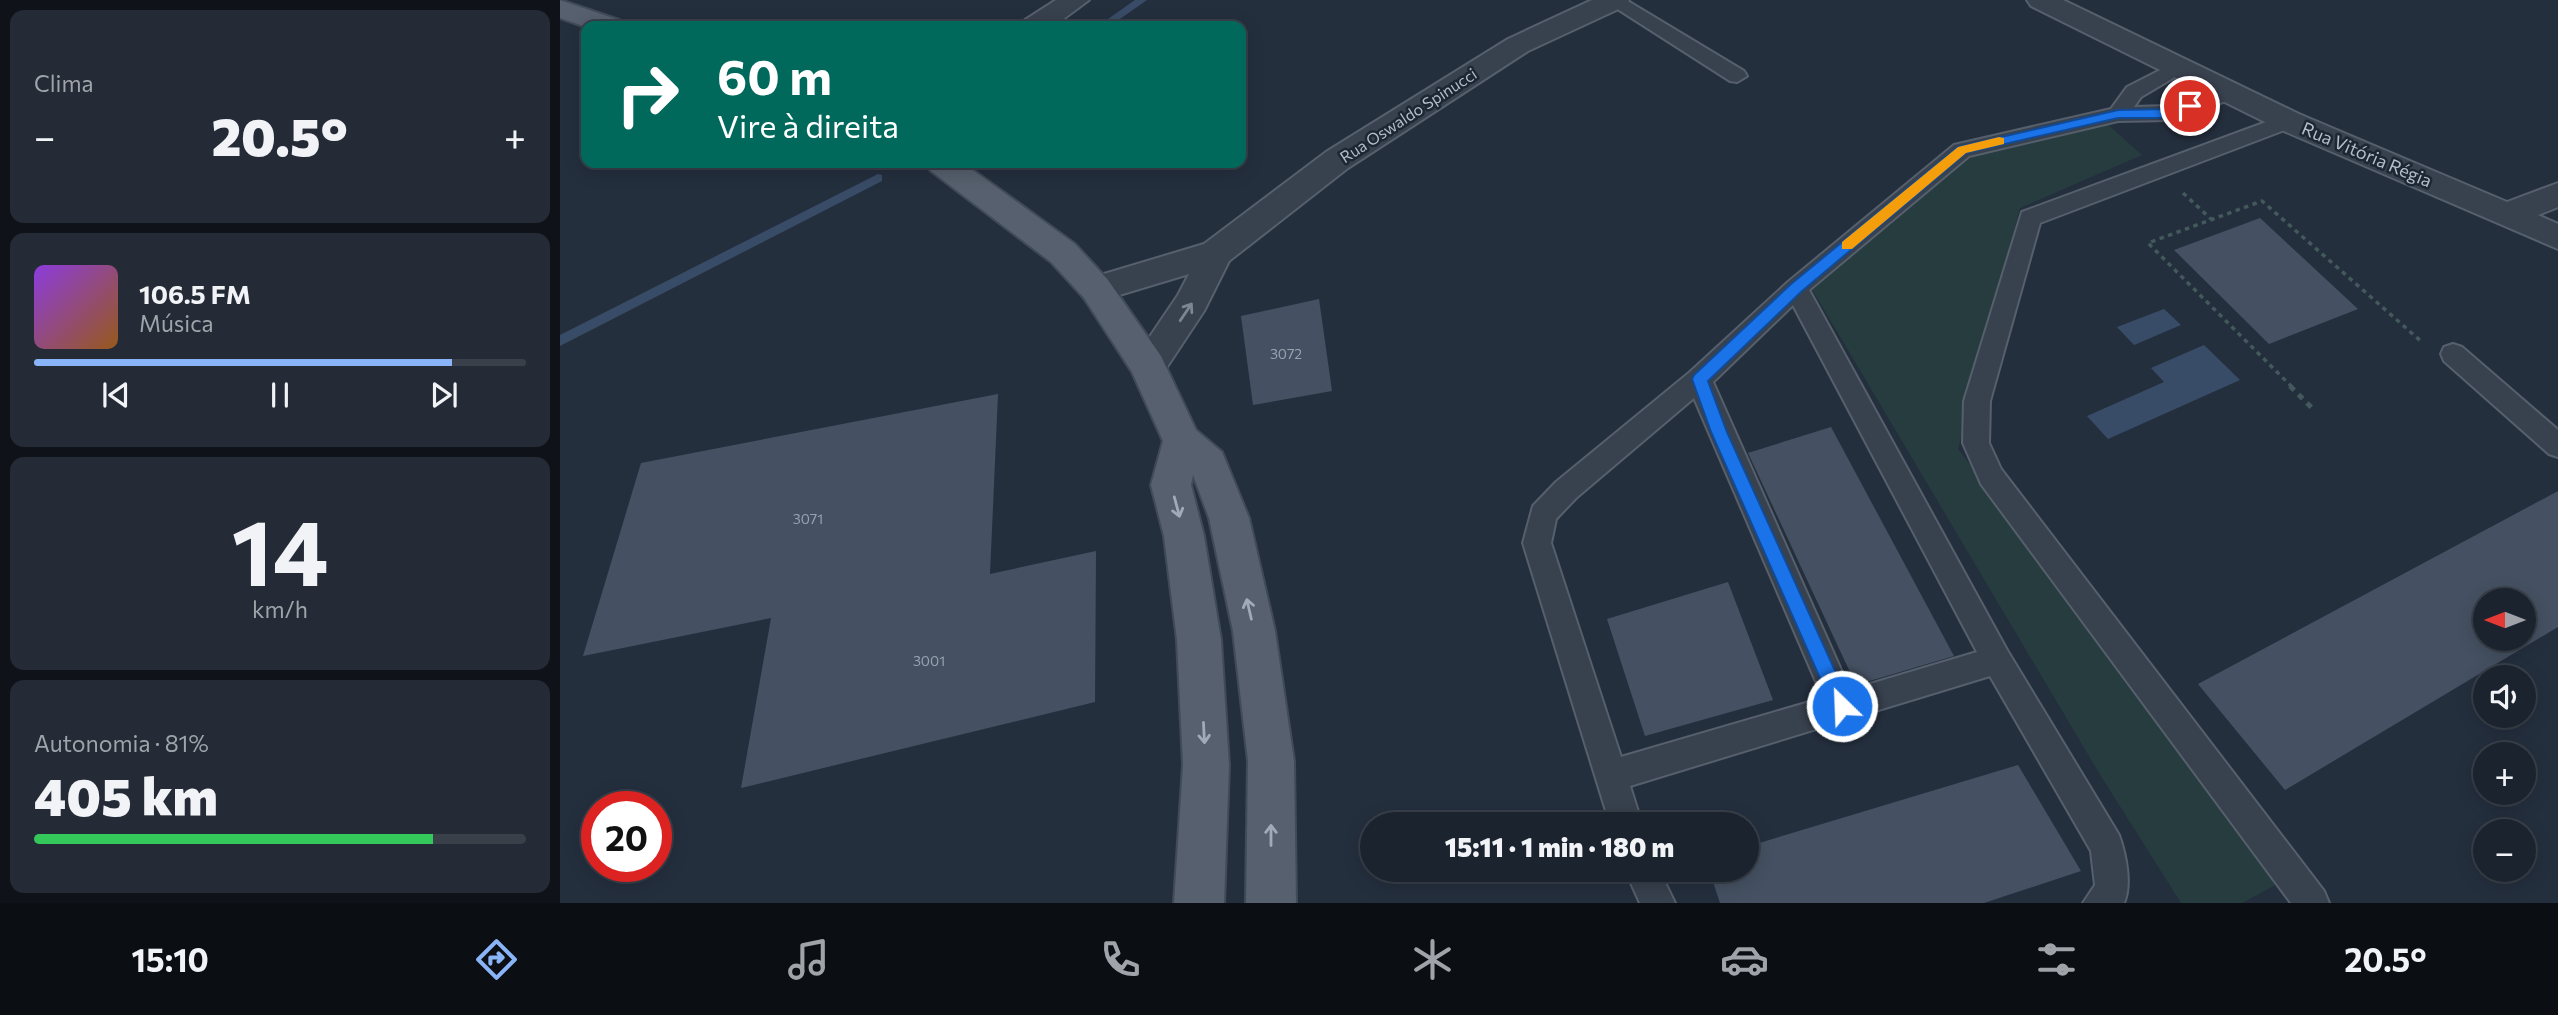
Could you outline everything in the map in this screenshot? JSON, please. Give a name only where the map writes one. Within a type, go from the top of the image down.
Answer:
[{"type":"main road","points":[[560,8],[595,21]]},
{"type":"main road","points":[[949,168],[1063,253],[1096,289],[1148,366],[1182,441],[1208,463],[1229,518],[1254,631],[1271,761],[1271,903]]},
{"type":"main road","points":[[1182,441],[1171,485],[1184,536],[1199,640],[1206,765],[1199,903]]},
{"type":"street","points":[[1043,21],[1075,0]]},
{"type":"street","name":"Rua Oswaldo Spinucci","points":[[1216,253],[1337,160],[1507,52],[1615,0]]},
{"type":"street","points":[[2041,0],[2178,67]]},
{"type":"street","name":"Rua Vitória Régia","points":[[2178,67],[2288,121],[2558,237]]},
{"type":"street","points":[[2508,214],[2558,194]]},
{"type":"street","points":[[1096,289],[1216,253]]},
{"type":"street","points":[[1148,366],[1192,302],[1216,253]]},
{"type":"lane","points":[[1615,0],[1737,76]]},
{"type":"lane","points":[[2118,114],[2134,92],[2178,67]]},
{"type":"lane","points":[[1622,812],[1537,543],[1543,514],[1566,490],[1699,379],[1796,288],[1962,150],[2118,114],[2169,113],[2231,92]]},
{"type":"lane","points":[[2288,121],[2228,146],[2030,218],[1977,401],[1976,443],[1990,476],[2312,903]]},
{"type":"lane","points":[[1796,288],[1997,660],[2107,847],[2112,892],[2100,903]]},
{"type":"lane","points":[[2442,352],[2558,446]]},
{"type":"lane","points":[[1699,379],[1719,432],[1842,706]]},
{"type":"lane","points":[[1611,776],[1997,660]]},
{"type":"lane","points":[[1647,882],[1658,903]]},
{"type":"path","points":[[2314,410],[2148,243],[2262,201],[2442,352]]},
{"type":"green space","points":[[2093,111],[2142,155],[2020,208],[1958,449],[2292,876],[2242,903],[2181,903],[2099,773],[1807,281],[1951,160]]},
{"type":"water","points":[[2164,309],[2181,325],[2134,345],[2117,327]]},
{"type":"water","points":[[2204,345],[2240,380],[2108,439],[2087,416],[2164,382],[2151,368]]},
{"type":"building","points":[[2260,218],[2358,309],[2269,344],[2174,250]]},
{"type":"building","points":[[1319,299],[1332,391],[1253,405],[1241,316]]},
{"type":"building","points":[[998,394],[990,574],[1096,551],[1095,702],[741,788],[771,618],[583,656],[641,463]]},
{"type":"building","points":[[1831,427],[1954,656],[1856,685],[1748,453]]},
{"type":"building","points":[[2558,491],[2558,627],[2536,640],[2536,588],[2473,588],[2473,651],[2518,651],[2494,665],[2473,665],[2473,678],[2285,790],[2198,684]]},
{"type":"building","points":[[1728,582],[1773,700],[1645,736],[1607,619]]},
{"type":"building","points":[[2018,765],[2081,871],[1984,903],[1720,903],[1713,882],[1759,882],[1759,843]]},
{"type":"waterway","points":[[1110,21],[1142,0]]},
{"type":"waterway","points":[[560,341],[878,178]]},
{"type":"slow traffic","points":[[1847,245],[1962,150],[1999,141]]},
{"type":"route","points":[[1842,706],[1719,432],[1699,379],[1796,288],[1962,150],[2118,114],[2169,113],[2190,106]]}]
